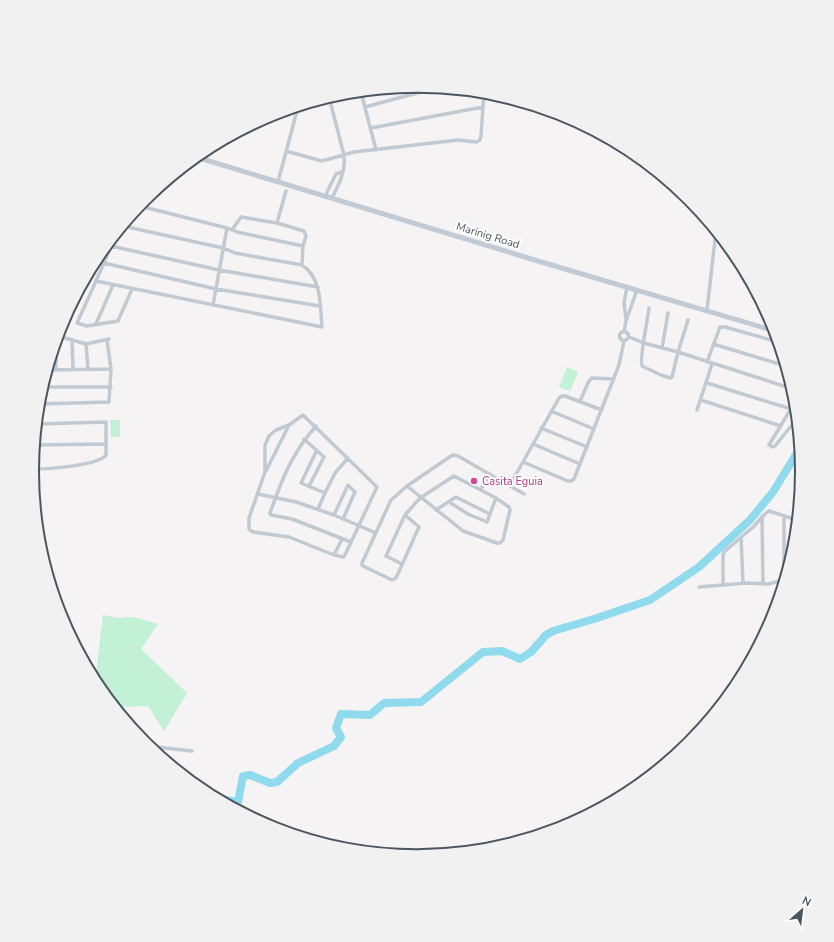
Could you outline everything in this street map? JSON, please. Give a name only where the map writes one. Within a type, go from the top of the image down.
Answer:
[{"type":"street","points":[[365,107],[417,93]]},
{"type":"street","points":[[362,97],[376,150]]},
{"type":"street","points":[[286,151],[322,161],[344,154],[376,150],[458,140],[476,142],[480,140],[484,99]]},
{"type":"street","points":[[331,103],[344,154],[342,178],[332,198]]},
{"type":"street","points":[[371,128],[483,107]]},
{"type":"street","points":[[278,182],[296,113]]},
{"type":"street","name":"Marinig Road","points":[[204,159],[767,329]]},
{"type":"street","points":[[325,196],[336,174],[342,172]]},
{"type":"street","points":[[277,223],[286,191]]},
{"type":"street","points":[[147,207],[237,232],[303,246]]},
{"type":"street","points":[[232,230],[241,217],[277,223],[304,231],[306,236],[303,246],[302,265]]},
{"type":"street","points":[[96,281],[322,327],[318,287],[308,269],[302,265],[235,253],[224,248],[129,227]]},
{"type":"street","points":[[213,305],[227,228]]},
{"type":"street","points":[[707,310],[715,239]]},
{"type":"street","points":[[114,246],[219,270],[318,287]]},
{"type":"street","points":[[106,256],[77,322],[87,326],[118,321],[132,289]]},
{"type":"street","points":[[104,263],[216,289],[320,306]]},
{"type":"street","points":[[96,324],[113,285]]},
{"type":"street","points":[[626,321],[624,303],[627,287]]},
{"type":"street","points":[[624,340],[621,339],[620,335],[624,332],[626,321],[637,290]]},
{"type":"street","points":[[649,308],[641,364],[642,366],[666,378],[672,377],[688,320]]},
{"type":"street","points":[[662,348],[668,313]]},
{"type":"street","points":[[707,362],[720,327],[725,326],[771,340]]},
{"type":"street","points":[[624,332],[644,343],[678,352],[785,387]]},
{"type":"street","points":[[523,462],[571,481],[574,479],[619,366],[624,340],[628,339],[629,336]]},
{"type":"street","points":[[45,404],[109,402],[111,369],[108,339],[86,344],[63,338]]},
{"type":"street","points":[[72,340],[73,369]]},
{"type":"street","points":[[86,344],[88,369]]},
{"type":"street","points":[[713,344],[779,364]]},
{"type":"street","points":[[56,359],[56,370]]},
{"type":"street","points":[[697,410],[712,364]]},
{"type":"street","points":[[53,370],[111,369]]},
{"type":"street","points":[[580,401],[589,381],[592,378],[614,379]]},
{"type":"street","points":[[707,383],[790,409]]},
{"type":"street","points":[[48,387],[111,387]]},
{"type":"street","points":[[510,485],[551,411],[562,396],[580,401],[602,410]]},
{"type":"street","points":[[701,400],[781,426]]},
{"type":"street","points":[[790,410],[769,445],[775,446],[792,425]]},
{"type":"street","points":[[551,411],[594,429]]},
{"type":"street","points":[[265,472],[265,445],[269,436],[276,430],[289,425],[304,415],[377,487],[344,557],[334,555],[289,537],[250,531],[249,518],[265,472],[289,425]]},
{"type":"street","points":[[39,469],[80,465],[103,458],[106,455],[106,422],[42,424]]},
{"type":"street","points":[[316,426],[304,439],[294,454],[270,513],[271,515],[292,519],[351,542]]},
{"type":"street","points":[[542,428],[587,446]]},
{"type":"street","points":[[304,439],[324,457],[308,486]]},
{"type":"street","points":[[40,445],[106,444]]},
{"type":"street","points":[[533,444],[580,464]]},
{"type":"street","points":[[317,450],[301,481],[303,484],[325,493]]},
{"type":"street","points":[[405,515],[418,526],[396,578],[394,580],[362,566],[362,563],[391,500],[407,486],[454,455],[524,494]]},
{"type":"street","points":[[318,509],[335,473],[348,458]]},
{"type":"street","points":[[481,490],[490,474]]},
{"type":"street","points":[[402,564],[386,556],[405,515],[420,498],[454,476],[496,498],[510,508],[503,540],[500,543],[497,543],[463,532],[420,498],[407,486]]},
{"type":"street","points":[[334,515],[347,484],[355,492],[343,519]]},
{"type":"street","points":[[258,494],[296,502],[318,509],[376,533]]},
{"type":"street","points":[[436,510],[456,497],[490,514]]},
{"type":"street","points":[[449,502],[468,514],[487,522],[496,498]]},
{"type":"street","points":[[722,585],[722,555],[724,552],[769,511],[792,518]]},
{"type":"street","points":[[762,516],[763,584]]},
{"type":"street","points":[[784,516],[784,561]]},
{"type":"street","points":[[741,537],[743,583]]},
{"type":"street","points":[[334,555],[342,539]]},
{"type":"street","points":[[699,587],[743,583],[768,584],[778,581]]},
{"type":"street","points":[[160,747],[192,751]]},
{"type":"green space","points":[[567,367],[578,372],[570,391],[559,387]]},
{"type":"green space","points":[[110,420],[120,420],[120,437],[111,437]]},
{"type":"green space","points":[[103,615],[117,618],[134,617],[158,624],[141,649],[187,693],[164,731],[148,706],[122,707],[96,670]]},
{"type":"waterway","points":[[234,801],[238,802],[243,776],[250,775],[270,783],[277,782],[298,763],[334,746],[341,737],[336,728],[341,714],[370,715],[384,703],[421,702],[483,652],[502,651],[520,659],[531,652],[546,635],[553,631],[650,600],[699,567],[750,520],[773,492],[794,457]]},
{"type":"place","name":"Casita Eguia","points":[[474,481]]}]
